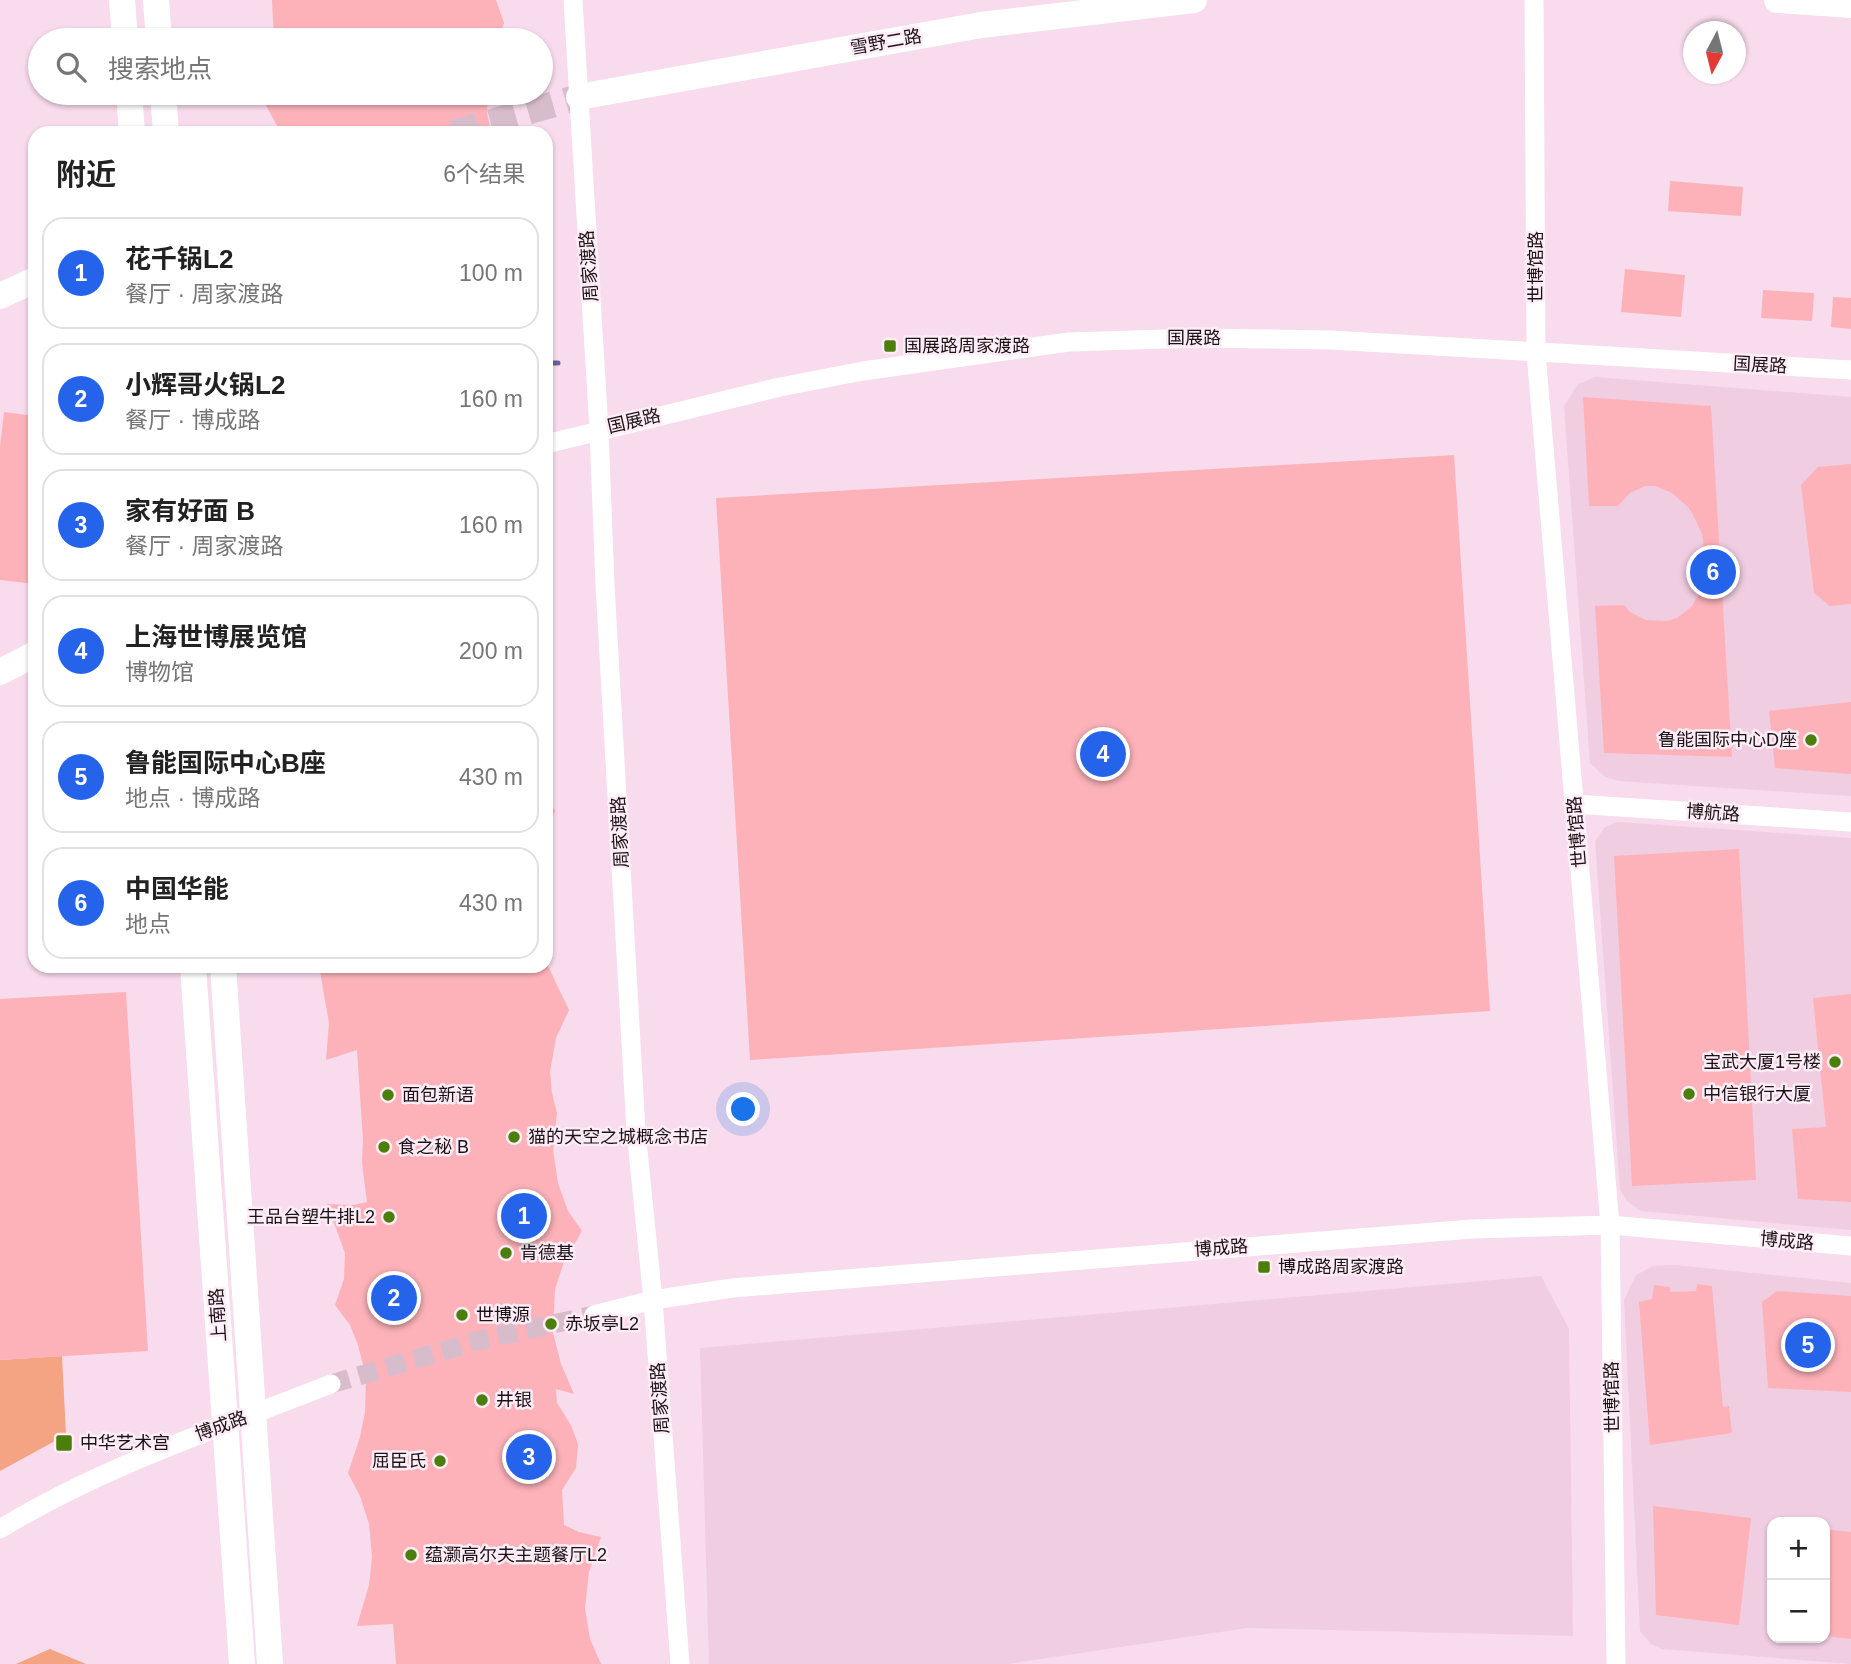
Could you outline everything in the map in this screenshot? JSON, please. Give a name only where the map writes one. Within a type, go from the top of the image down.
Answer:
[{"type":"main road","points":[[122,0],[124,28]]},
{"type":"main road","points":[[156,0],[158,28]]},
{"type":"main road","name":"雪野二路","points":[[579,97],[981,25],[1194,0]]},
{"type":"main road","points":[[1777,0],[1851,5]]},
{"type":"main road","points":[[130,105],[131,126]]},
{"type":"main road","points":[[164,105],[165,126]]},
{"type":"main road","points":[[0,296],[28,283]]},
{"type":"main road","points":[[0,672],[28,658]]},
{"type":"main road","name":"上南路","points":[[193,973],[243,1664]]},
{"type":"main road","name":"上南路","points":[[223,973],[270,1664]]},
{"type":"street","name":"周家渡路","points":[[573,0],[636,1131],[653,1300],[680,1664]]},
{"type":"street","name":"世博馆路","points":[[1534,0],[1536,353],[1610,1225],[1616,1664]]},
{"type":"street","name":"国展路","points":[[553,442],[780,387],[863,371],[1069,342],[1185,338],[1331,340],[1851,370]]},
{"type":"street","name":"博航路","points":[[1574,804],[1851,822]]},
{"type":"street","name":"博成路","points":[[594,1315],[653,1300],[732,1288],[1472,1229],[1610,1225],[1851,1246]]},
{"type":"street","name":"博成路","points":[[0,1529],[95,1480],[174,1444],[331,1384]]},
{"type":"shaded area","points":[[1595,377],[1851,397],[1851,796],[1618,781],[1604,776],[1590,763],[1564,406],[1578,384]]},
{"type":"shaded area","points":[[1618,822],[1851,838],[1851,1230],[1641,1211],[1627,1201],[1620,1190],[1595,841],[1605,827]]},
{"type":"shaded area","points":[[1675,1265],[1851,1283],[1851,1664],[1662,1649],[1651,1644],[1640,1631],[1624,1300],[1636,1275],[1653,1266]]},
{"type":"shaded area","points":[[1541,1276],[1569,1329],[1573,1636],[1247,1628],[1008,1664],[709,1664],[700,1348]]},
{"type":"shaded area","points":[[62,1356],[66,1435],[0,1471],[0,1360]]},
{"type":"shaded area","points":[[50,1649],[86,1664],[16,1664]]},
{"type":"building","points":[[272,0],[496,0],[504,23],[502,28],[273,28]]},
{"type":"building","points":[[266,105],[487,105],[490,126],[277,126]]},
{"type":"building","points":[[1670,181],[1743,187],[1741,216],[1668,211]]},
{"type":"building","points":[[1625,269],[1685,275],[1681,317],[1621,312]]},
{"type":"building","points":[[1763,290],[1814,293],[1812,321],[1761,318]]},
{"type":"building","points":[[1833,297],[1851,298],[1851,329],[1831,327]]},
{"type":"building","points":[[1583,397],[1711,406],[1732,757],[1604,753],[1595,606],[1624,605],[1630,612],[1646,620],[1666,621],[1677,618],[1692,606],[1699,594],[1706,565],[1702,534],[1695,519],[1689,508],[1672,493],[1655,486],[1645,486],[1630,493],[1618,506],[1589,506]]},
{"type":"building","points":[[4,412],[28,415],[28,583],[0,580],[0,447]]},
{"type":"building","points":[[1454,455],[1490,1011],[750,1060],[716,498]]},
{"type":"building","points":[[1851,464],[1851,604],[1830,606],[1814,593],[1801,485],[1818,467]]},
{"type":"building","name":"鲁能国际中心D座","points":[[1851,702],[1851,774],[1775,768],[1769,711]]},
{"type":"building","name":"中信银行大厦","points":[[1739,849],[1756,1180],[1632,1186],[1614,856]]},
{"type":"building","name":"世博源","points":[[320,973],[551,973],[569,1010],[556,1038],[550,1072],[557,1113],[553,1150],[558,1183],[568,1211],[582,1231],[564,1262],[555,1289],[553,1333],[561,1364],[574,1394],[556,1389],[557,1403],[571,1425],[578,1444],[576,1468],[562,1490],[564,1525],[601,1537],[589,1572],[585,1608],[590,1639],[601,1664],[396,1664],[393,1624],[357,1626],[369,1585],[372,1557],[369,1524],[360,1496],[348,1473],[365,1412],[366,1376],[350,1325],[335,1305],[344,1279],[345,1253],[327,1204],[354,1205],[367,1202],[362,1163],[357,1050],[326,1060],[329,1023]]},
{"type":"building","points":[[126,992],[148,1351],[0,1360],[0,999]]},
{"type":"building","name":"宝武大厦1号楼","points":[[1851,994],[1851,1202],[1798,1199],[1792,1129],[1826,1127],[1813,998]]},
{"type":"building","points":[[1697,1284],[1712,1286],[1723,1407],[1729,1406],[1732,1433],[1650,1445],[1639,1302],[1652,1299],[1654,1285],[1670,1287],[1670,1292],[1696,1291]]},
{"type":"building","points":[[1777,1291],[1851,1296],[1851,1392],[1768,1388],[1762,1302]]},
{"type":"building","points":[[1653,1506],[1751,1518],[1739,1625],[1656,1615]]},
{"type":"building","points":[[1830,1530],[1851,1532],[1851,1639],[1830,1637]]},
{"type":"waterway","points":[[553,363],[558,363]]},
{"type":"tunnel","points":[[553,104],[579,97]]},
{"type":"tunnel","points":[[478,126],[551,105]]},
{"type":"tunnel","points":[[331,1384],[480,1340],[594,1315]]},
{"type":"place","name":"国展路周家渡路","points":[[890,346]]},
{"type":"place","name":"中国华能","points":[[1713,572]]},
{"type":"place","name":"鲁能国际中心D座","points":[[1811,740]]},
{"type":"place","name":"上海世博展览馆","points":[[1103,754]]},
{"type":"place","name":"宝武大厦1号楼","points":[[1835,1062]]},
{"type":"place","name":"中信银行大厦","points":[[1689,1094]]},
{"type":"place","name":"面包新语","points":[[388,1095]]},
{"type":"place","name":"猫的天空之城概念书店","points":[[514,1137]]},
{"type":"place","name":"食之秘 B","points":[[384,1147]]},
{"type":"place","name":"花千锅L2","points":[[524,1216]]},
{"type":"place","name":"王品台塑牛排L2","points":[[389,1217]]},
{"type":"place","name":"肯德基","points":[[506,1253]]},
{"type":"place","name":"博成路周家渡路","points":[[1264,1267]]},
{"type":"place","name":"小辉哥火锅L2","points":[[394,1298]]},
{"type":"place","name":"世博源","points":[[462,1315]]},
{"type":"place","name":"赤坂亭L2","points":[[551,1324]]},
{"type":"place","name":"鲁能国际中心B座","points":[[1808,1345]]},
{"type":"place","name":"井银","points":[[482,1400]]},
{"type":"place","name":"中华艺术宫","points":[[64,1443]]},
{"type":"place","name":"家有好面 B","points":[[529,1457]]},
{"type":"place","name":"屈臣氏","points":[[440,1461]]},
{"type":"place","name":"蕴灏高尔夫主题餐厅L2","points":[[411,1555]]}]
